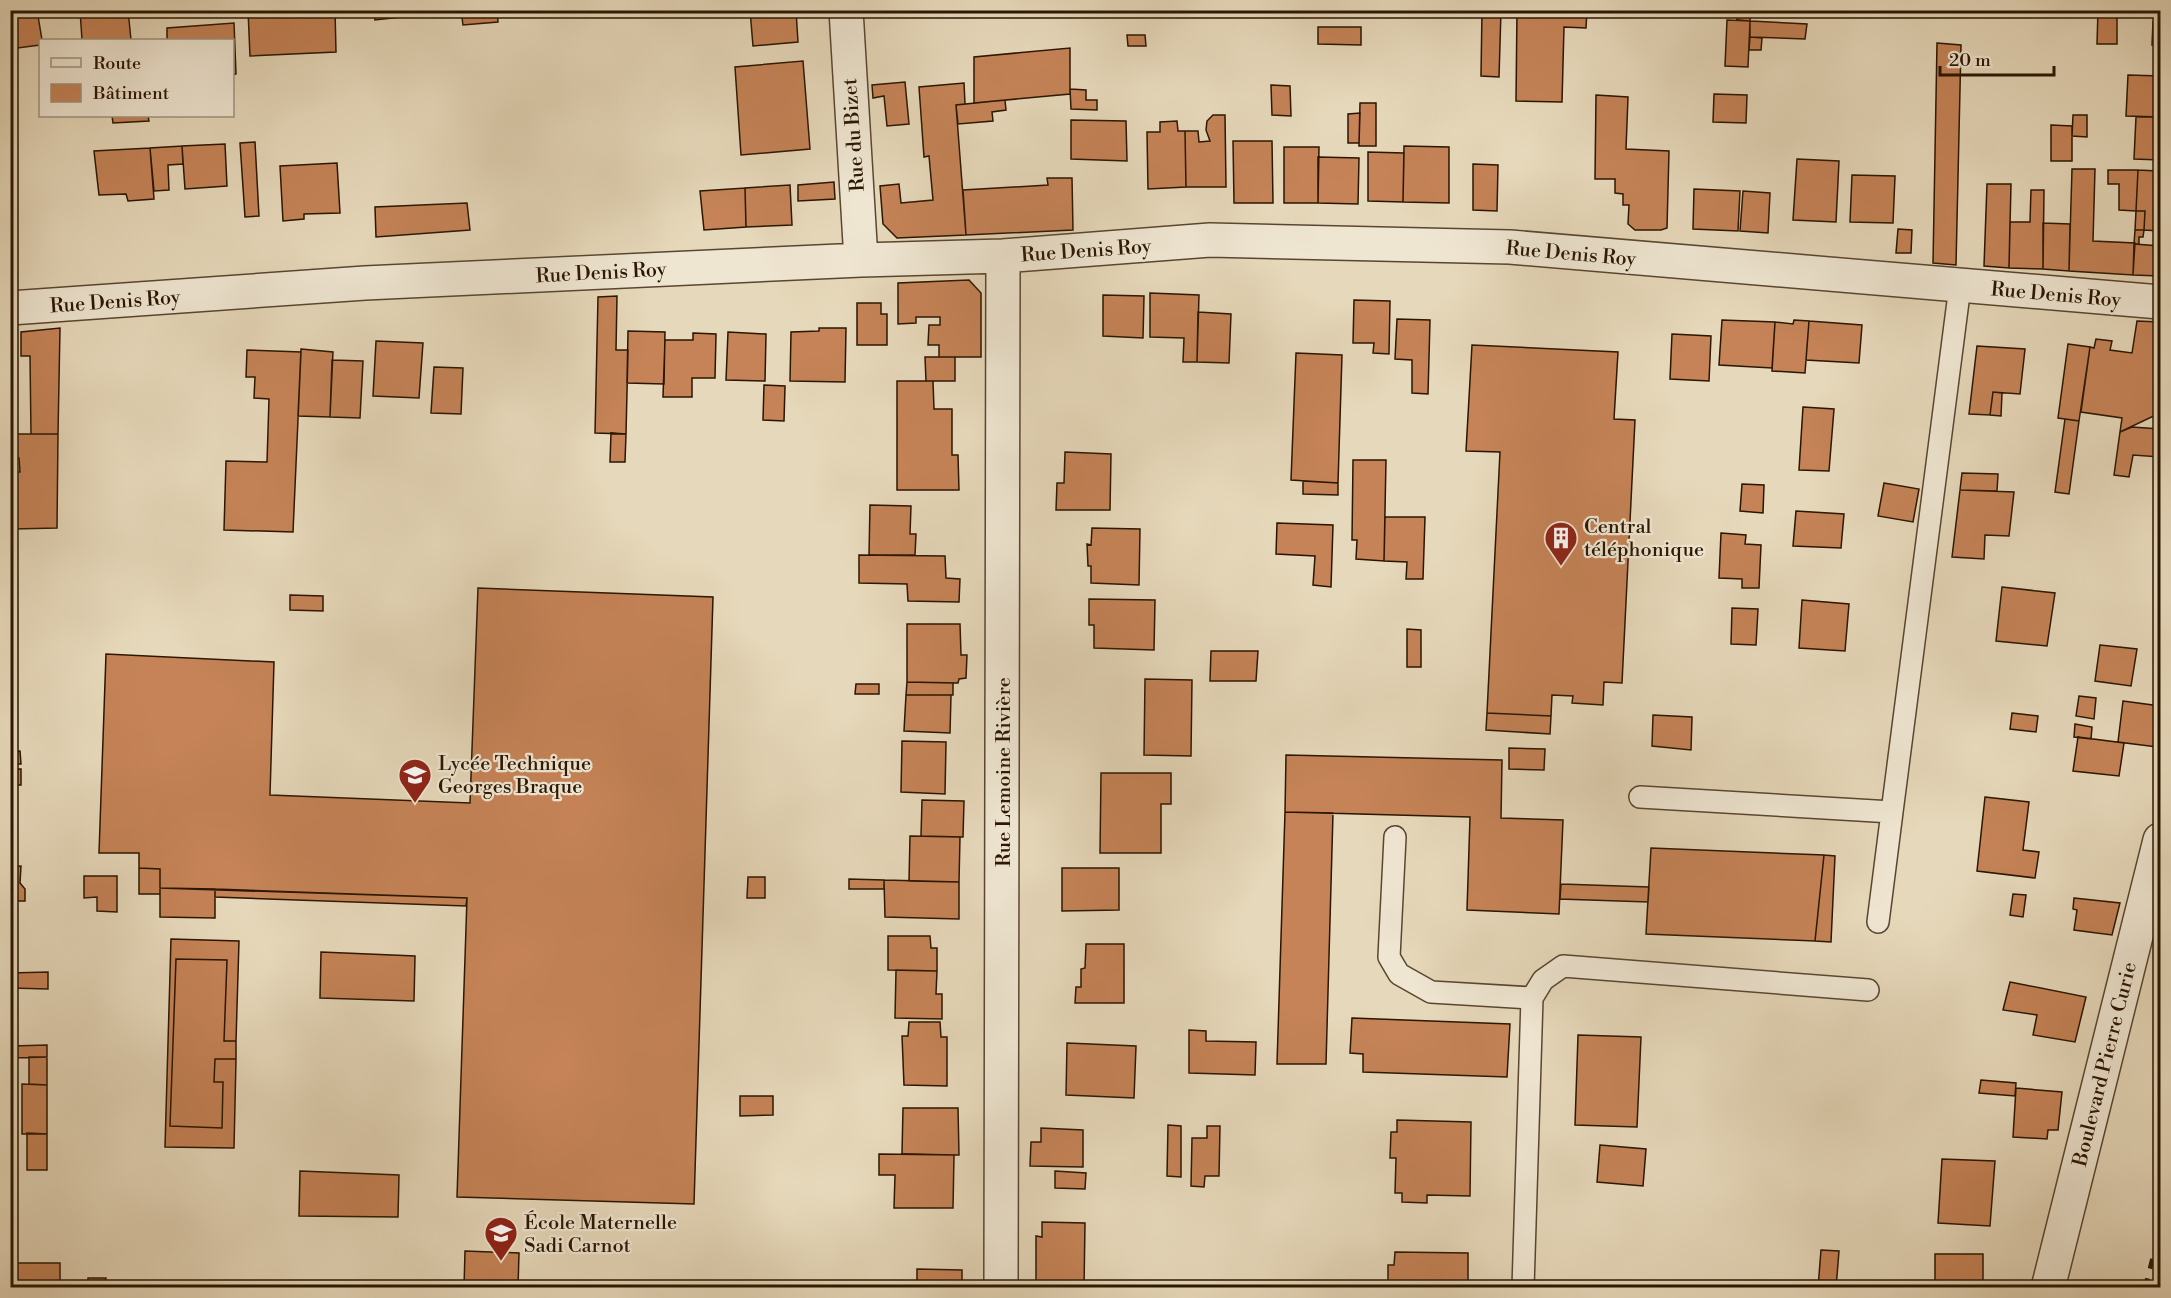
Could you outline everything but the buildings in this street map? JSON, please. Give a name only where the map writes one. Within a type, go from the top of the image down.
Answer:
[{"type":"street","name":"Rue du Bizet","points":[[846,10],[861,260]]},
{"type":"street","name":"Rue Denis Roy","points":[[10,308],[365,283],[861,260],[1003,256],[1210,240],[1510,247],[2160,302]]},
{"type":"street","name":"Rue Lemoine Rivière","points":[[1001,1287],[1003,256]]},
{"type":"street","name":"Boulevard Pierre Curie","points":[[2048,1287],[2160,840]]},
{"type":"lane","points":[[1878,922],[1960,286]]},
{"type":"lane","points":[[1640,797],[1892,812]]},
{"type":"lane","points":[[1395,837],[1389,957],[1399,974],[1431,992],[1532,998]]},
{"type":"lane","points":[[1523,1287],[1532,998],[1543,980],[1563,966],[1868,990]]},
{"type":"railway","points":[[2145,1288],[2160,1229]]},
{"type":"place","name":"Central téléphonique","points":[[1561,567]]},
{"type":"place","name":"Lycée Technique Georges Braque","points":[[415,804]]},
{"type":"place","name":"École Maternelle Sadi Carnot","points":[[501,1262]]}]
